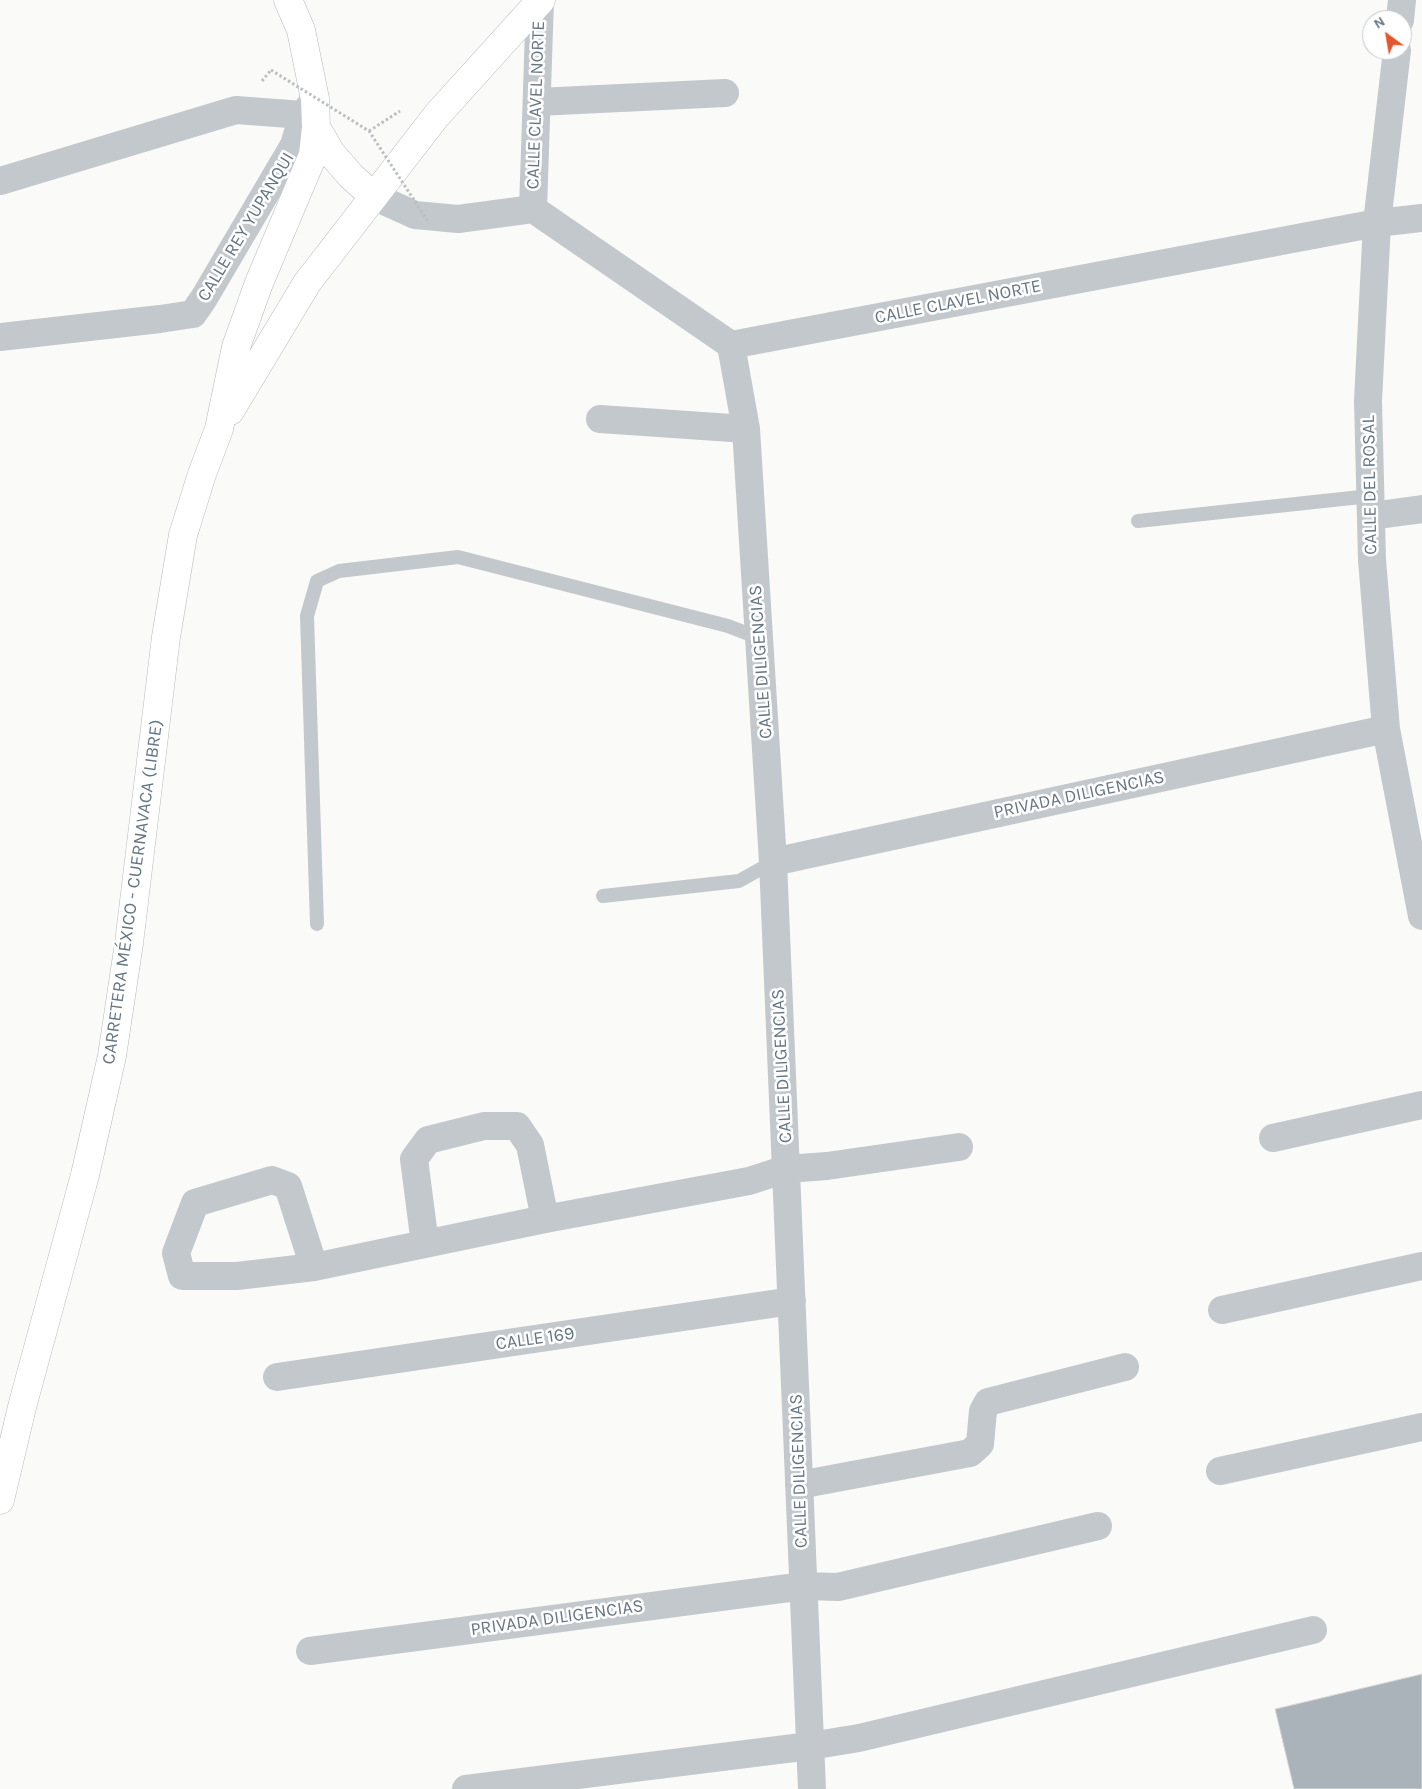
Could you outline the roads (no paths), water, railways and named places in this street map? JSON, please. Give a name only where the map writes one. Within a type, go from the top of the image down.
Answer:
[{"type":"main road","name":"CARRETERA MÉXICO - CUERNAVACA (LIBRE)","points":[[0,1500],[22,1408],[85,1175],[112,1056],[130,943],[166,637],[182,544],[202,474],[219,429],[236,347],[259,283],[313,155],[311,114],[301,30],[288,0]]},
{"type":"main road","name":"CARRETERA MÉXICO - CUERNAVACA (LIBRE)","points":[[219,429],[307,283],[437,115],[540,1]]},
{"type":"main road","points":[[311,114],[331,153],[351,176],[373,196]]},
{"type":"street","name":"CALLE CLAVEL NORTE","points":[[533,209],[540,1]]},
{"type":"street","name":"CALLE DEL ROSAL","points":[[1396,60],[1376,223],[1368,401],[1370,506],[1372,560],[1386,729],[1422,916]]},
{"type":"street","points":[[538,102],[725,94]]},
{"type":"street","points":[[0,181],[236,110],[311,114]]},
{"type":"street","name":"CALLE REY YUPANQUI","points":[[0,337],[160,320],[193,314],[311,114]]},
{"type":"street","name":"CALLE CLAVEL NORTE","points":[[373,196],[415,215],[458,219],[533,209],[731,345],[1376,223],[1422,218]]},
{"type":"street","name":"CALLE DILIGENCIAS","points":[[731,345],[746,429],[773,862],[812,1789]]},
{"type":"street","points":[[600,418],[746,429]]},
{"type":"street","points":[[1370,506],[1422,509]]},
{"type":"street","name":"PRIVADA DILIGENCIAS","points":[[773,862],[1386,729]]},
{"type":"street","points":[[1273,1138],[1422,1105]]},
{"type":"street","points":[[425,1244],[414,1159],[428,1140],[484,1126],[517,1126],[530,1145],[545,1220]]},
{"type":"street","points":[[314,1267],[288,1186],[272,1180],[195,1204],[176,1253],[182,1276],[237,1276],[314,1267],[749,1181],[786,1169],[827,1166],[959,1147]]},
{"type":"street","points":[[1222,1310],[1422,1266]]},
{"type":"street","name":"CALLE 169","points":[[277,1377],[792,1301]]},
{"type":"street","points":[[799,1485],[970,1453],[980,1444],[982,1411],[988,1402],[1125,1367]]},
{"type":"street","points":[[1220,1471],[1422,1427]]},
{"type":"street","name":"PRIVADA DILIGENCIAS","points":[[310,1651],[804,1586],[838,1587],[1098,1526]]},
{"type":"street","points":[[466,1789],[810,1746],[859,1738],[1313,1630]]},
{"type":"lane","points":[[1138,522],[1370,506]]},
{"type":"lane","points":[[316,924],[307,616],[318,581],[339,571],[458,557],[728,626],[759,638]]},
{"type":"lane","points":[[603,896],[739,881],[773,862]]}]
